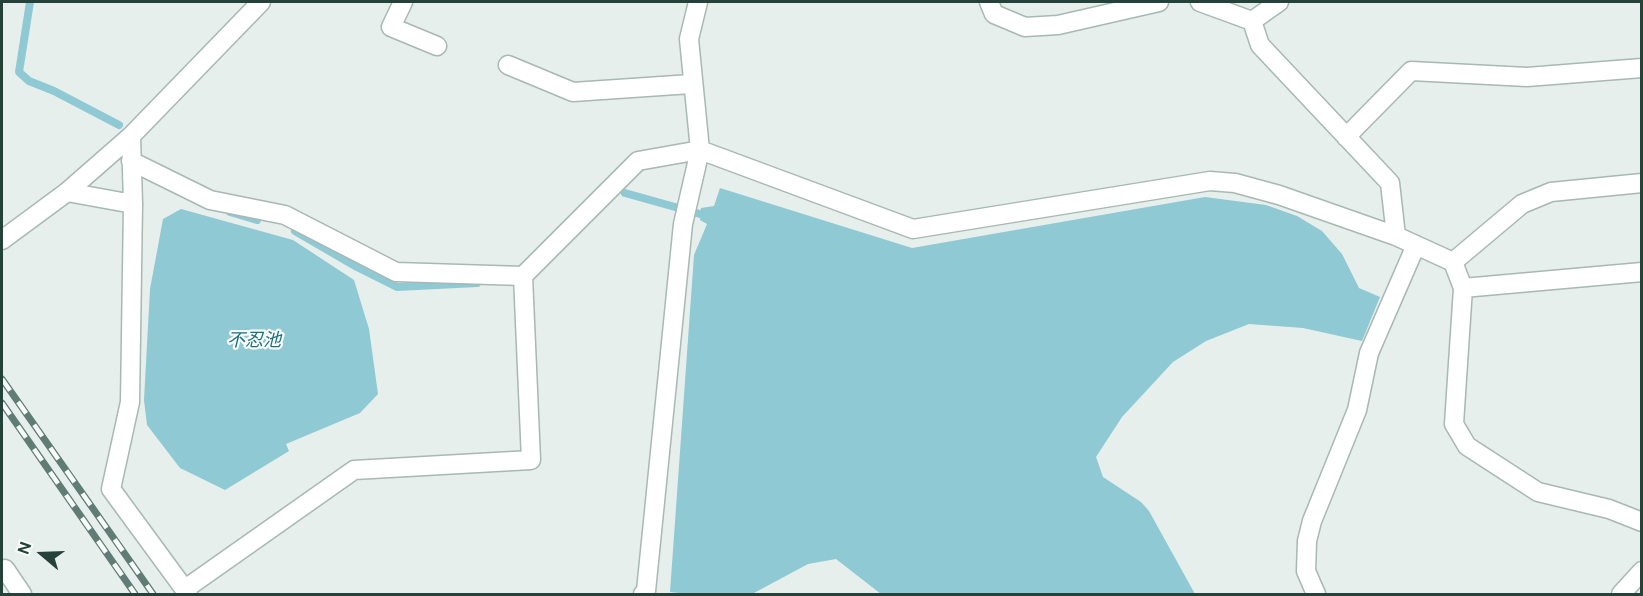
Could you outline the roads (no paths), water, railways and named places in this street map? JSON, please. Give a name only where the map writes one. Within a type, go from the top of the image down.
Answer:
[{"type":"street","points":[[2,240],[67,192],[131,136],[261,2]]},
{"type":"street","points":[[403,2],[391,27],[437,46]]},
{"type":"street","points":[[643,594],[646,591],[683,224],[700,150],[691,84],[689,39],[698,2]]},
{"type":"street","points":[[989,2],[994,14],[1024,27],[1058,25],[1159,2]]},
{"type":"street","points":[[1200,2],[1252,21]]},
{"type":"street","points":[[1252,21],[1279,2]]},
{"type":"street","points":[[1252,21],[1260,45],[1390,183],[1396,236]]},
{"type":"street","points":[[508,65],[573,92],[691,84]]},
{"type":"street","points":[[1346,137],[1411,71],[1527,77],[1641,68]]},
{"type":"street","points":[[131,136],[133,204],[130,402],[111,489],[186,592],[354,470],[531,460],[523,276]]},
{"type":"street","points":[[131,161],[210,200],[285,215],[396,272],[523,276],[638,161],[700,150],[914,229],[1210,181],[1235,183],[1279,195],[1396,236],[1453,262],[1462,288],[1454,424],[1467,446],[1538,492],[1609,509],[1641,522]]},
{"type":"street","points":[[1453,262],[1522,204],[1551,192],[1641,183]]},
{"type":"street","points":[[67,192],[133,204]]},
{"type":"street","points":[[1316,594],[1306,571],[1306,541],[1312,521],[1358,410],[1369,353],[1416,245]]},
{"type":"street","points":[[1462,288],[1641,272]]},
{"type":"street","points":[[5,569],[22,594]]},
{"type":"street","points":[[1621,594],[1641,571]]},
{"type":"water","points":[[720,188],[912,248],[1205,197],[1266,205],[1297,216],[1322,231],[1342,254],[1359,288],[1380,297],[1362,341],[1303,328],[1249,324],[1206,341],[1173,362],[1122,417],[1096,457],[1103,477],[1141,502],[1149,511],[1195,594],[881,594],[836,559],[808,564],[752,594],[670,592],[694,255],[707,224],[700,220],[701,208],[714,206]]},
{"type":"water","name":"不忍池","points":[[181,209],[293,240],[354,280],[369,329],[378,394],[360,413],[286,444],[289,451],[225,490],[180,468],[147,425],[144,400],[150,289],[163,219]]},
{"type":"waterway","points":[[30,2],[19,72],[29,81],[54,91],[119,125]]},
{"type":"waterway","points":[[625,193],[700,214]]},
{"type":"waterway","points":[[230,212],[257,220]]},
{"type":"waterway","points":[[295,231],[397,287],[477,283]]},
{"type":"railway","points":[[2,379],[153,594]]},
{"type":"railway","points":[[2,403],[135,594]]}]
